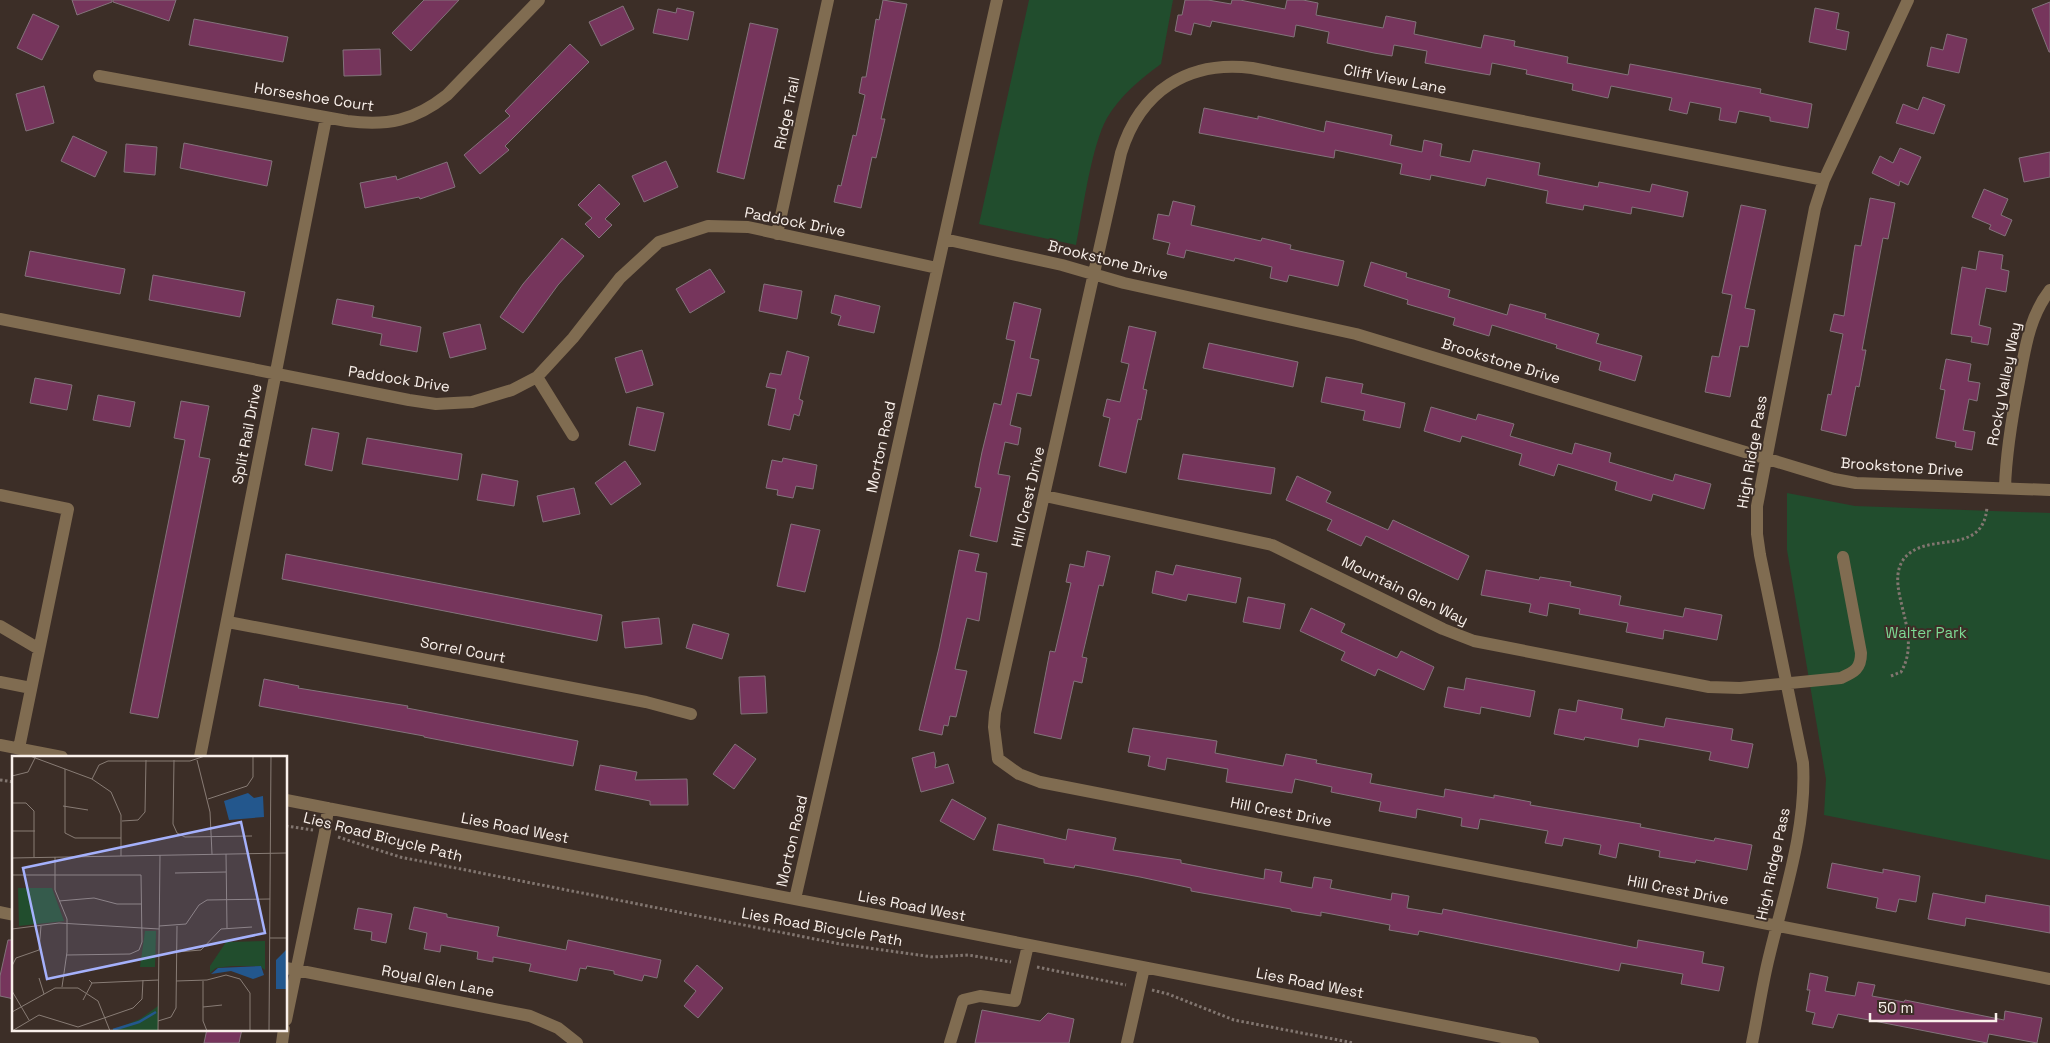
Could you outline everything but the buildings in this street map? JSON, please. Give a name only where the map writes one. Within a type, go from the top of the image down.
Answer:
[{"type":"street","name":"Horseshoe Court","points":[[99,76],[326,118],[370,124],[390,122],[411,118],[430,108],[458,85],[539,0]]},
{"type":"street","name":"Ridge Trail","points":[[777,234],[828,0]]},
{"type":"street","name":"Morton Road","points":[[795,899],[997,0]]},
{"type":"street","name":"High Ridge Pass","points":[[1752,1043],[1793,856],[1804,787],[1802,762],[1757,534],[1757,506],[1814,208],[1824,180],[1908,0]]},
{"type":"street","name":"Cliff View Lane","points":[[1094,274],[1121,153],[1130,128],[1146,105],[1168,84],[1214,66],[1252,68],[1824,180]]},
{"type":"street","name":"Split Rail Drive","points":[[200,756],[326,118]]},
{"type":"street","name":"Paddock Drive","points":[[0,319],[409,400],[446,404],[493,397],[512,390],[537,376],[573,338],[620,278],[659,242],[708,226],[748,227],[937,268]]},
{"type":"street","name":"Brookstone Drive","points":[[944,238],[1356,334],[1834,479],[1856,483],[2050,490]]},
{"type":"street","name":"Hill Crest Drive","points":[[1094,274],[994,727],[998,759],[1019,774],[1040,782],[2050,979]]},
{"type":"street","name":"Rocky Valley Way","points":[[2005,488],[2007,445],[2027,340],[2036,312],[2050,290]]},
{"type":"street","points":[[537,376],[573,434]]},
{"type":"street","points":[[0,495],[68,508],[19,748]]},
{"type":"street","name":"Mountain Glen Way","points":[[1045,496],[1272,545],[1443,629],[1474,641],[1709,687],[1740,688],[1840,678],[1856,671],[1861,664],[1843,557]]},
{"type":"street","name":"Sorrel Court","points":[[228,622],[646,702],[691,714]]},
{"type":"street","points":[[0,626],[39,649]]},
{"type":"street","points":[[0,682],[31,688]]},
{"type":"street","points":[[0,745],[57,756]]},
{"type":"street","name":"Lies Road West","points":[[288,800],[1532,1043]]},
{"type":"street","points":[[288,999],[291,968],[325,832],[328,808]]},
{"type":"street","points":[[950,1043],[963,1000],[980,996],[1015,1001],[1028,946]]},
{"type":"street","name":"Royal Glen Lane","points":[[291,968],[530,1016],[558,1028],[577,1043]]},
{"type":"street","points":[[1127,1043],[1144,968]]},
{"type":"street","points":[[282,1043],[284,1030]]},
{"type":"path","points":[[1892,676],[1901,672],[1908,653],[1908,626],[1898,578],[1901,564],[1905,558],[1920,549],[1969,538],[1983,523],[1987,507]]},
{"type":"path","name":"Lies Road Bicycle Path","points":[[288,826],[325,832],[400,857],[840,944],[916,955],[968,955],[1139,987],[1168,994],[1234,1020],[1354,1043]]},
{"type":"green space","points":[[1029,0],[1173,0],[1161,64],[1124,95],[1112,110],[1101,130],[1092,162],[1076,245],[979,224]]},
{"type":"green space","name":"Walter Park","points":[[1787,493],[1855,506],[2050,513],[2050,860],[1824,815],[1826,779],[1787,550]]}]
